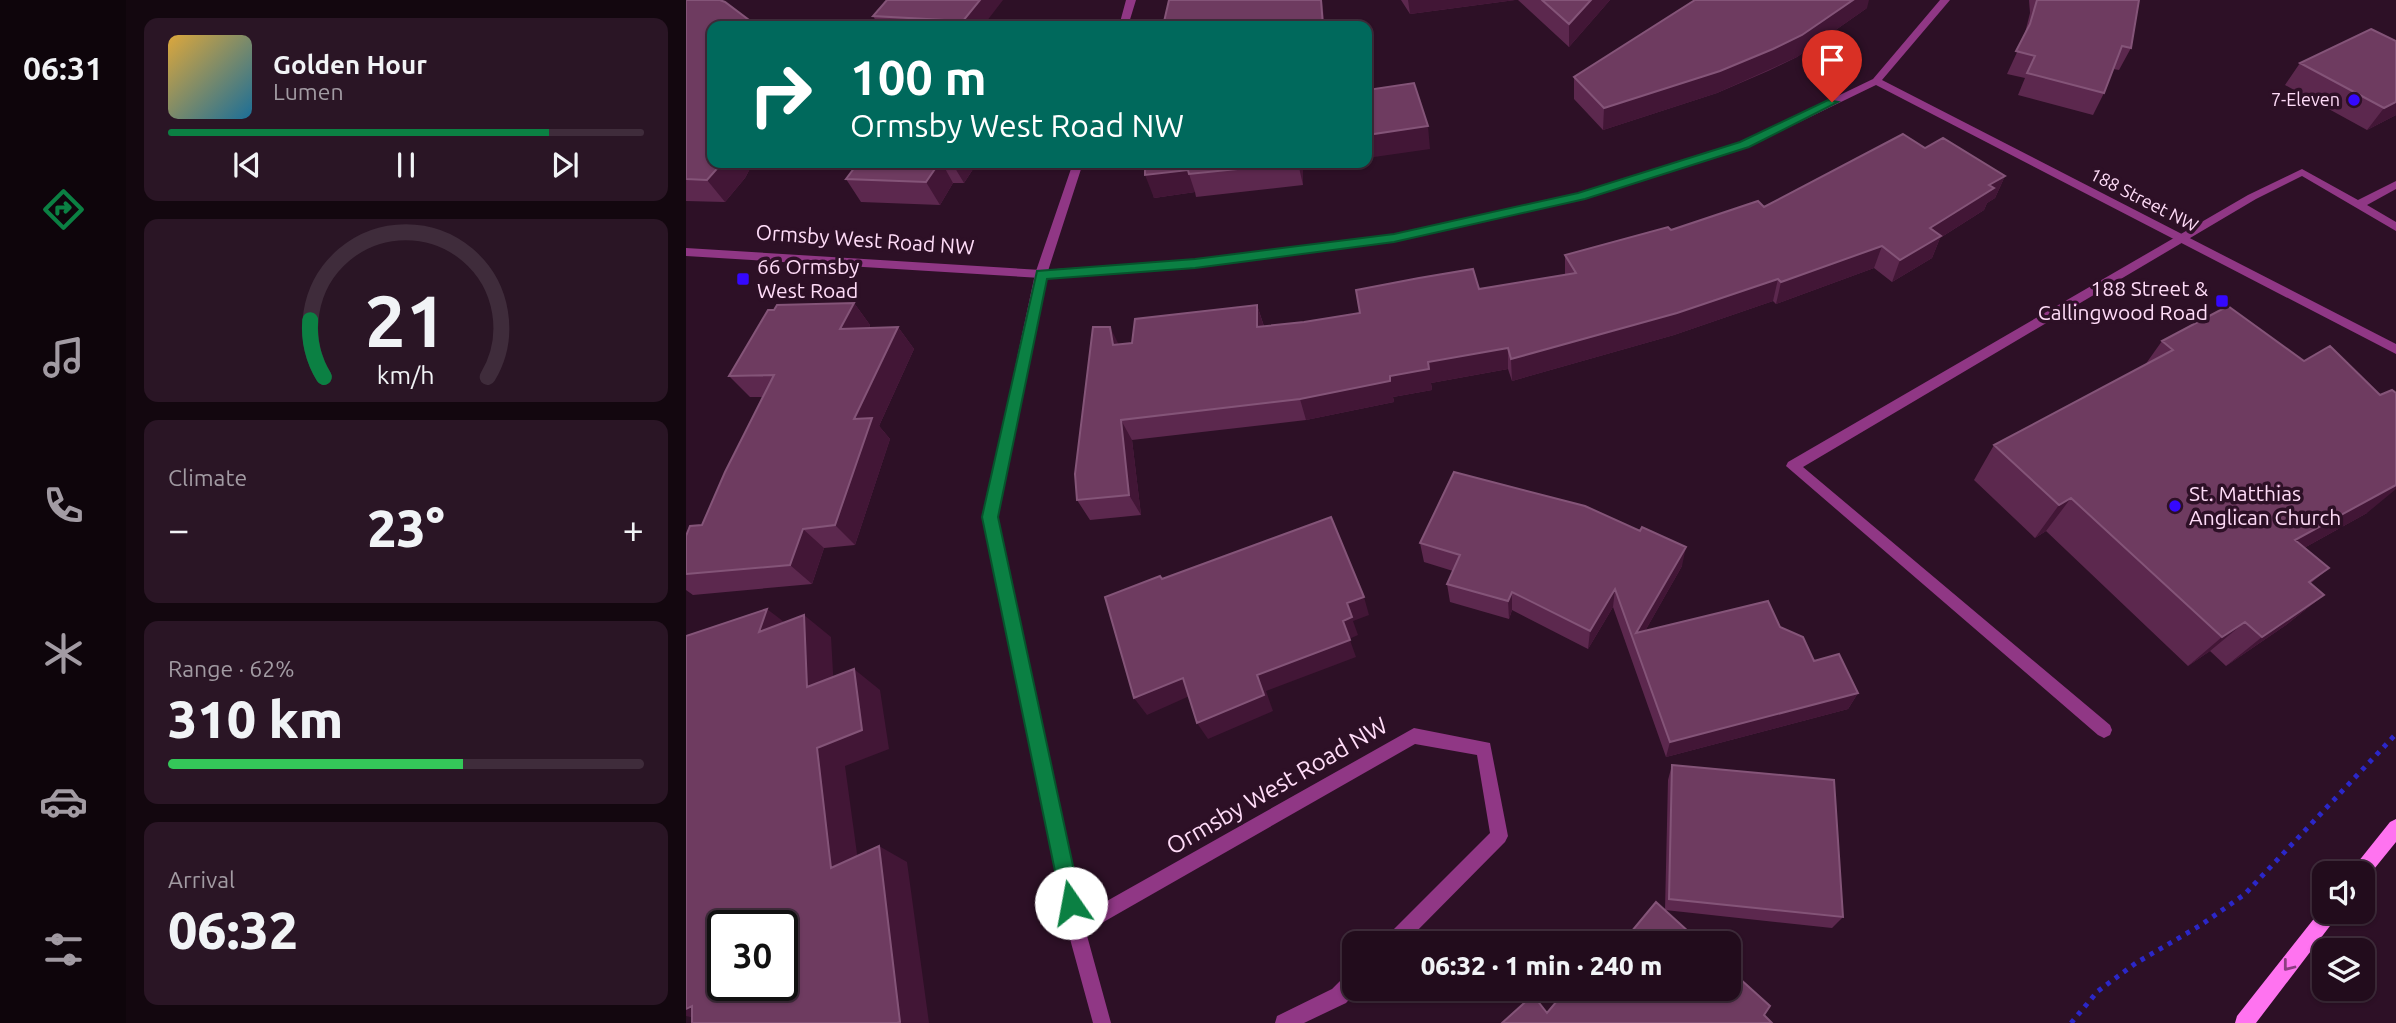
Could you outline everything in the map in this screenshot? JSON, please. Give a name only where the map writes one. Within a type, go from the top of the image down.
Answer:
[{"type":"main road","points":[[2370,861],[2396,828]]},
{"type":"main road","points":[[2244,1023],[2321,924]]},
{"type":"street","points":[[1125,21],[1131,0]]},
{"type":"street","points":[[1876,81],[1945,0]]},
{"type":"street","name":"188 Street NW","points":[[1876,81],[2396,349]]},
{"type":"street","name":"Ormsby West Road NW","points":[[686,252],[1041,274],[1195,264],[1394,238],[1581,196],[1745,145],[1876,81]]},
{"type":"street","points":[[1076,168],[1041,274],[990,517],[1076,928],[1102,1023]]},
{"type":"street","points":[[2104,730],[1793,466],[2180,239],[2302,172],[2396,227]]},
{"type":"street","points":[[2358,205],[2396,184]]},
{"type":"street","name":"Ormsby West Road NW","points":[[1076,928],[1414,736],[1484,749],[1499,836],[1404,931]]},
{"type":"street","points":[[1284,1023],[1342,993]]},
{"type":"path","points":[[2071,1023],[2098,991],[2245,894],[2396,734]]},
{"type":"building","points":[[686,0],[720,0],[750,21],[707,21],[707,168],[718,168],[707,180],[686,179]]},
{"type":"building","points":[[887,0],[980,0],[963,21],[873,16]]},
{"type":"building","points":[[1169,0],[1321,0],[1323,21],[1164,21]]},
{"type":"building","points":[[1542,0],[1591,0],[1569,24]]},
{"type":"building","points":[[1695,0],[1853,0],[1802,35],[1773,49],[1720,71],[1604,108],[1574,77]]},
{"type":"building","points":[[2037,0],[2139,0],[2131,48],[2122,46],[2104,93],[2027,73],[2035,56],[2016,51],[2030,24]]},
{"type":"building","points":[[2371,29],[2396,41],[2396,102],[2384,108],[2300,63]]},
{"type":"building","points":[[1414,83],[1428,126],[1372,134],[1372,89]]},
{"type":"building","points":[[1903,134],[1925,148],[1943,138],[2005,176],[1989,185],[1994,188],[1930,228],[1941,236],[1900,260],[1882,246],[1781,282],[1778,279],[1677,313],[1511,359],[1508,348],[1428,362],[1429,369],[1390,376],[1390,381],[1300,399],[1121,420],[1129,495],[1077,500],[1075,474],[1093,327],[1110,327],[1113,345],[1132,343],[1135,319],[1257,305],[1257,327],[1360,313],[1356,290],[1419,278],[1473,269],[1479,289],[1576,273],[1565,255],[1668,227],[1671,230],[1758,201],[1764,207]]},
{"type":"building","points":[[854,168],[936,168],[926,182],[846,179]]},
{"type":"building","points":[[1145,168],[1247,168],[1189,174],[1188,170],[1145,175]]},
{"type":"building","points":[[854,303],[840,329],[898,327],[854,419],[872,418],[835,525],[803,529],[790,565],[686,574],[686,536],[690,526],[702,525],[725,472],[774,375],[729,376],[768,310],[774,310],[777,305]]},
{"type":"building","name":"St. Matthias Anglican Church","points":[[2228,306],[2304,361],[2330,346],[2380,395],[2392,390],[2396,393],[2396,485],[2295,540],[2329,568],[2309,582],[2324,595],[2262,637],[2245,622],[2222,637],[2071,498],[2059,505],[1994,445],[2173,350],[2162,341]]},
{"type":"building","points":[[1454,472],[1585,506],[1640,531],[1642,527],[1686,547],[1636,633],[1768,601],[1780,627],[1803,637],[1814,661],[1839,654],[1858,693],[1670,742],[1615,589],[1590,631],[1512,592],[1508,601],[1447,584],[1460,555],[1420,543]]},
{"type":"building","points":[[1331,517],[1364,597],[1347,603],[1352,617],[1343,621],[1350,640],[1257,675],[1264,695],[1197,723],[1183,678],[1134,698],[1105,597]]},
{"type":"building","points":[[767,609],[759,632],[804,615],[807,687],[854,669],[862,730],[817,748],[831,868],[879,846],[900,1022],[692,1023],[692,1006],[686,1009],[686,636]]},
{"type":"building","points":[[1672,765],[1834,780],[1843,917],[1669,899]]},
{"type":"building","points":[[1656,902],[1688,931],[1632,931]]},
{"type":"building","points":[[1741,980],[1770,1006],[1764,1015],[1772,1023],[1502,1023],[1526,1001],[1538,1001],[1547,1013],[1557,1001],[1741,1001]]},
{"type":"place","name":"7-Eleven","points":[[2354,100]]},
{"type":"place","name":"66 Ormsby West Road","points":[[743,279]]},
{"type":"place","name":"188 Street & Callingwood Road","points":[[2222,301]]},
{"type":"place","name":"St. Matthias Anglican Church","points":[[2175,506]]},
{"type":"route","points":[[1071,903],[990,517],[1041,274],[1195,264],[1394,238],[1581,196],[1745,145],[1832,102]]}]
